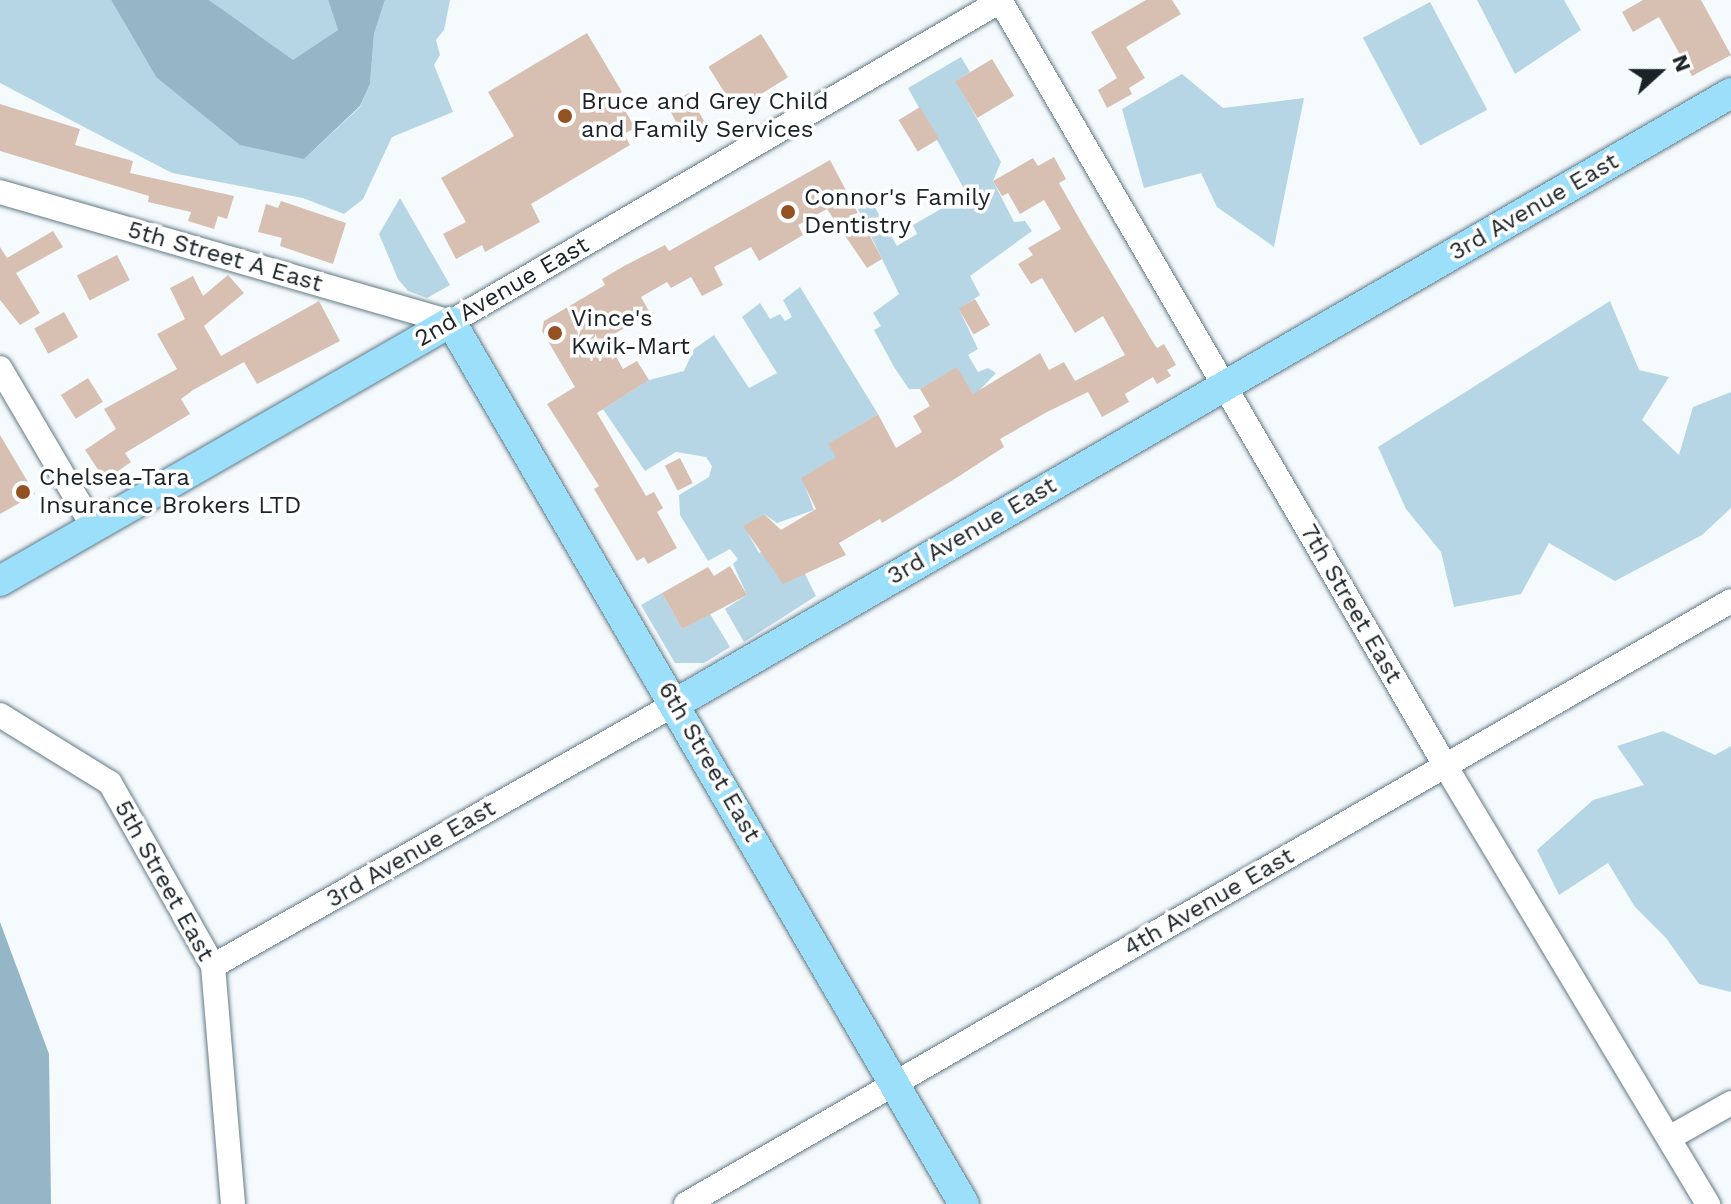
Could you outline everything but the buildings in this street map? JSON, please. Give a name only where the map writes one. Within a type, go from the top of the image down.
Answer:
[{"type":"main road","name":"3rd Avenue East","points":[[675,704],[1731,93]]},
{"type":"main road","name":"2nd Avenue East","points":[[0,581],[92,525],[451,322]]},
{"type":"main road","name":"6th Street East","points":[[451,322],[964,1204]]},
{"type":"street","name":"2nd Avenue East","points":[[451,322],[1001,0]]},
{"type":"street","name":"7th Street East","points":[[1001,0],[1446,767],[1708,1204]]},
{"type":"street","name":"5th Street A East","points":[[0,192],[451,322]]},
{"type":"street","points":[[0,368],[92,525]]},
{"type":"street","name":"4th Avenue East","points":[[686,1204],[1731,601]]},
{"type":"street","name":"3rd Avenue East","points":[[213,966],[675,704]]},
{"type":"street","name":"5th Street East","points":[[0,715],[110,783],[213,966],[233,1204]]},
{"type":"street","points":[[1669,1138],[1731,1103]]},
{"type":"shaded area","points":[[0,0],[111,0],[156,77],[304,159],[360,107],[370,84],[374,34],[385,0],[450,0],[444,30],[436,40],[440,55],[434,65],[453,112],[392,137],[363,199],[344,214],[303,198],[172,173],[0,83]]},
{"type":"shaded area","points":[[111,0],[209,0],[293,60],[338,30],[328,0],[385,0],[374,34],[370,84],[360,106],[304,159],[240,145],[156,77]]},
{"type":"shaded area","points":[[209,0],[328,0],[338,30],[293,61]]},
{"type":"shaded area","points":[[1477,0],[1564,0],[1581,30],[1515,74]]},
{"type":"shaded area","points":[[1430,2],[1487,110],[1420,145],[1363,38]]},
{"type":"shaded area","points":[[961,57],[970,72],[956,81],[1001,162],[993,181],[1014,222],[1025,221],[1032,231],[970,276],[980,295],[959,309],[978,349],[968,355],[978,372],[988,368],[996,373],[974,396],[957,368],[920,389],[909,389],[894,367],[874,330],[881,326],[873,313],[899,294],[854,201],[866,192],[897,246],[917,234],[913,225],[967,194],[908,88]]},
{"type":"shaded area","points":[[1182,74],[1223,108],[1304,98],[1274,247],[1217,207],[1201,173],[1144,188],[1122,109]]},
{"type":"shaded area","points":[[400,198],[450,285],[427,298],[408,291],[398,279],[379,234]]},
{"type":"shaded area","points":[[800,287],[878,414],[845,434],[839,462],[802,478],[814,510],[777,523],[764,514],[744,526],[759,553],[765,550],[804,572],[816,596],[744,642],[725,609],[747,595],[733,564],[738,559],[730,549],[708,561],[680,515],[679,495],[709,477],[712,466],[706,457],[676,452],[645,471],[603,409],[649,380],[684,371],[694,349],[714,335],[749,388],[777,373],[742,317],[760,303],[770,319],[780,314],[785,321],[792,317],[783,300]]},
{"type":"shaded area","points":[[1610,301],[1639,370],[1669,377],[1642,420],[1679,455],[1693,407],[1731,392],[1731,508],[1702,535],[1615,581],[1549,543],[1521,594],[1454,607],[1441,552],[1406,509],[1378,447]]},
{"type":"shaded area","points":[[662,593],[682,629],[710,614],[730,647],[704,663],[675,663],[641,605]]},
{"type":"shaded area","points":[[1663,731],[1715,755],[1731,746],[1731,992],[1699,984],[1666,938],[1635,907],[1608,863],[1559,895],[1537,850],[1593,800],[1644,785],[1617,746]]},
{"type":"shaded area","points":[[0,922],[49,1054],[51,1204],[0,1204]]},
{"type":"place","name":"Bruce and Grey Child and Family Services","points":[[565,116]]},
{"type":"place","name":"Connor's Family Dentistry","points":[[788,212]]},
{"type":"place","name":"Vince's Kwik-Mart","points":[[555,333]]},
{"type":"place","name":"Chelsea-Tara Insurance Brokers LTD","points":[[23,492]]}]
